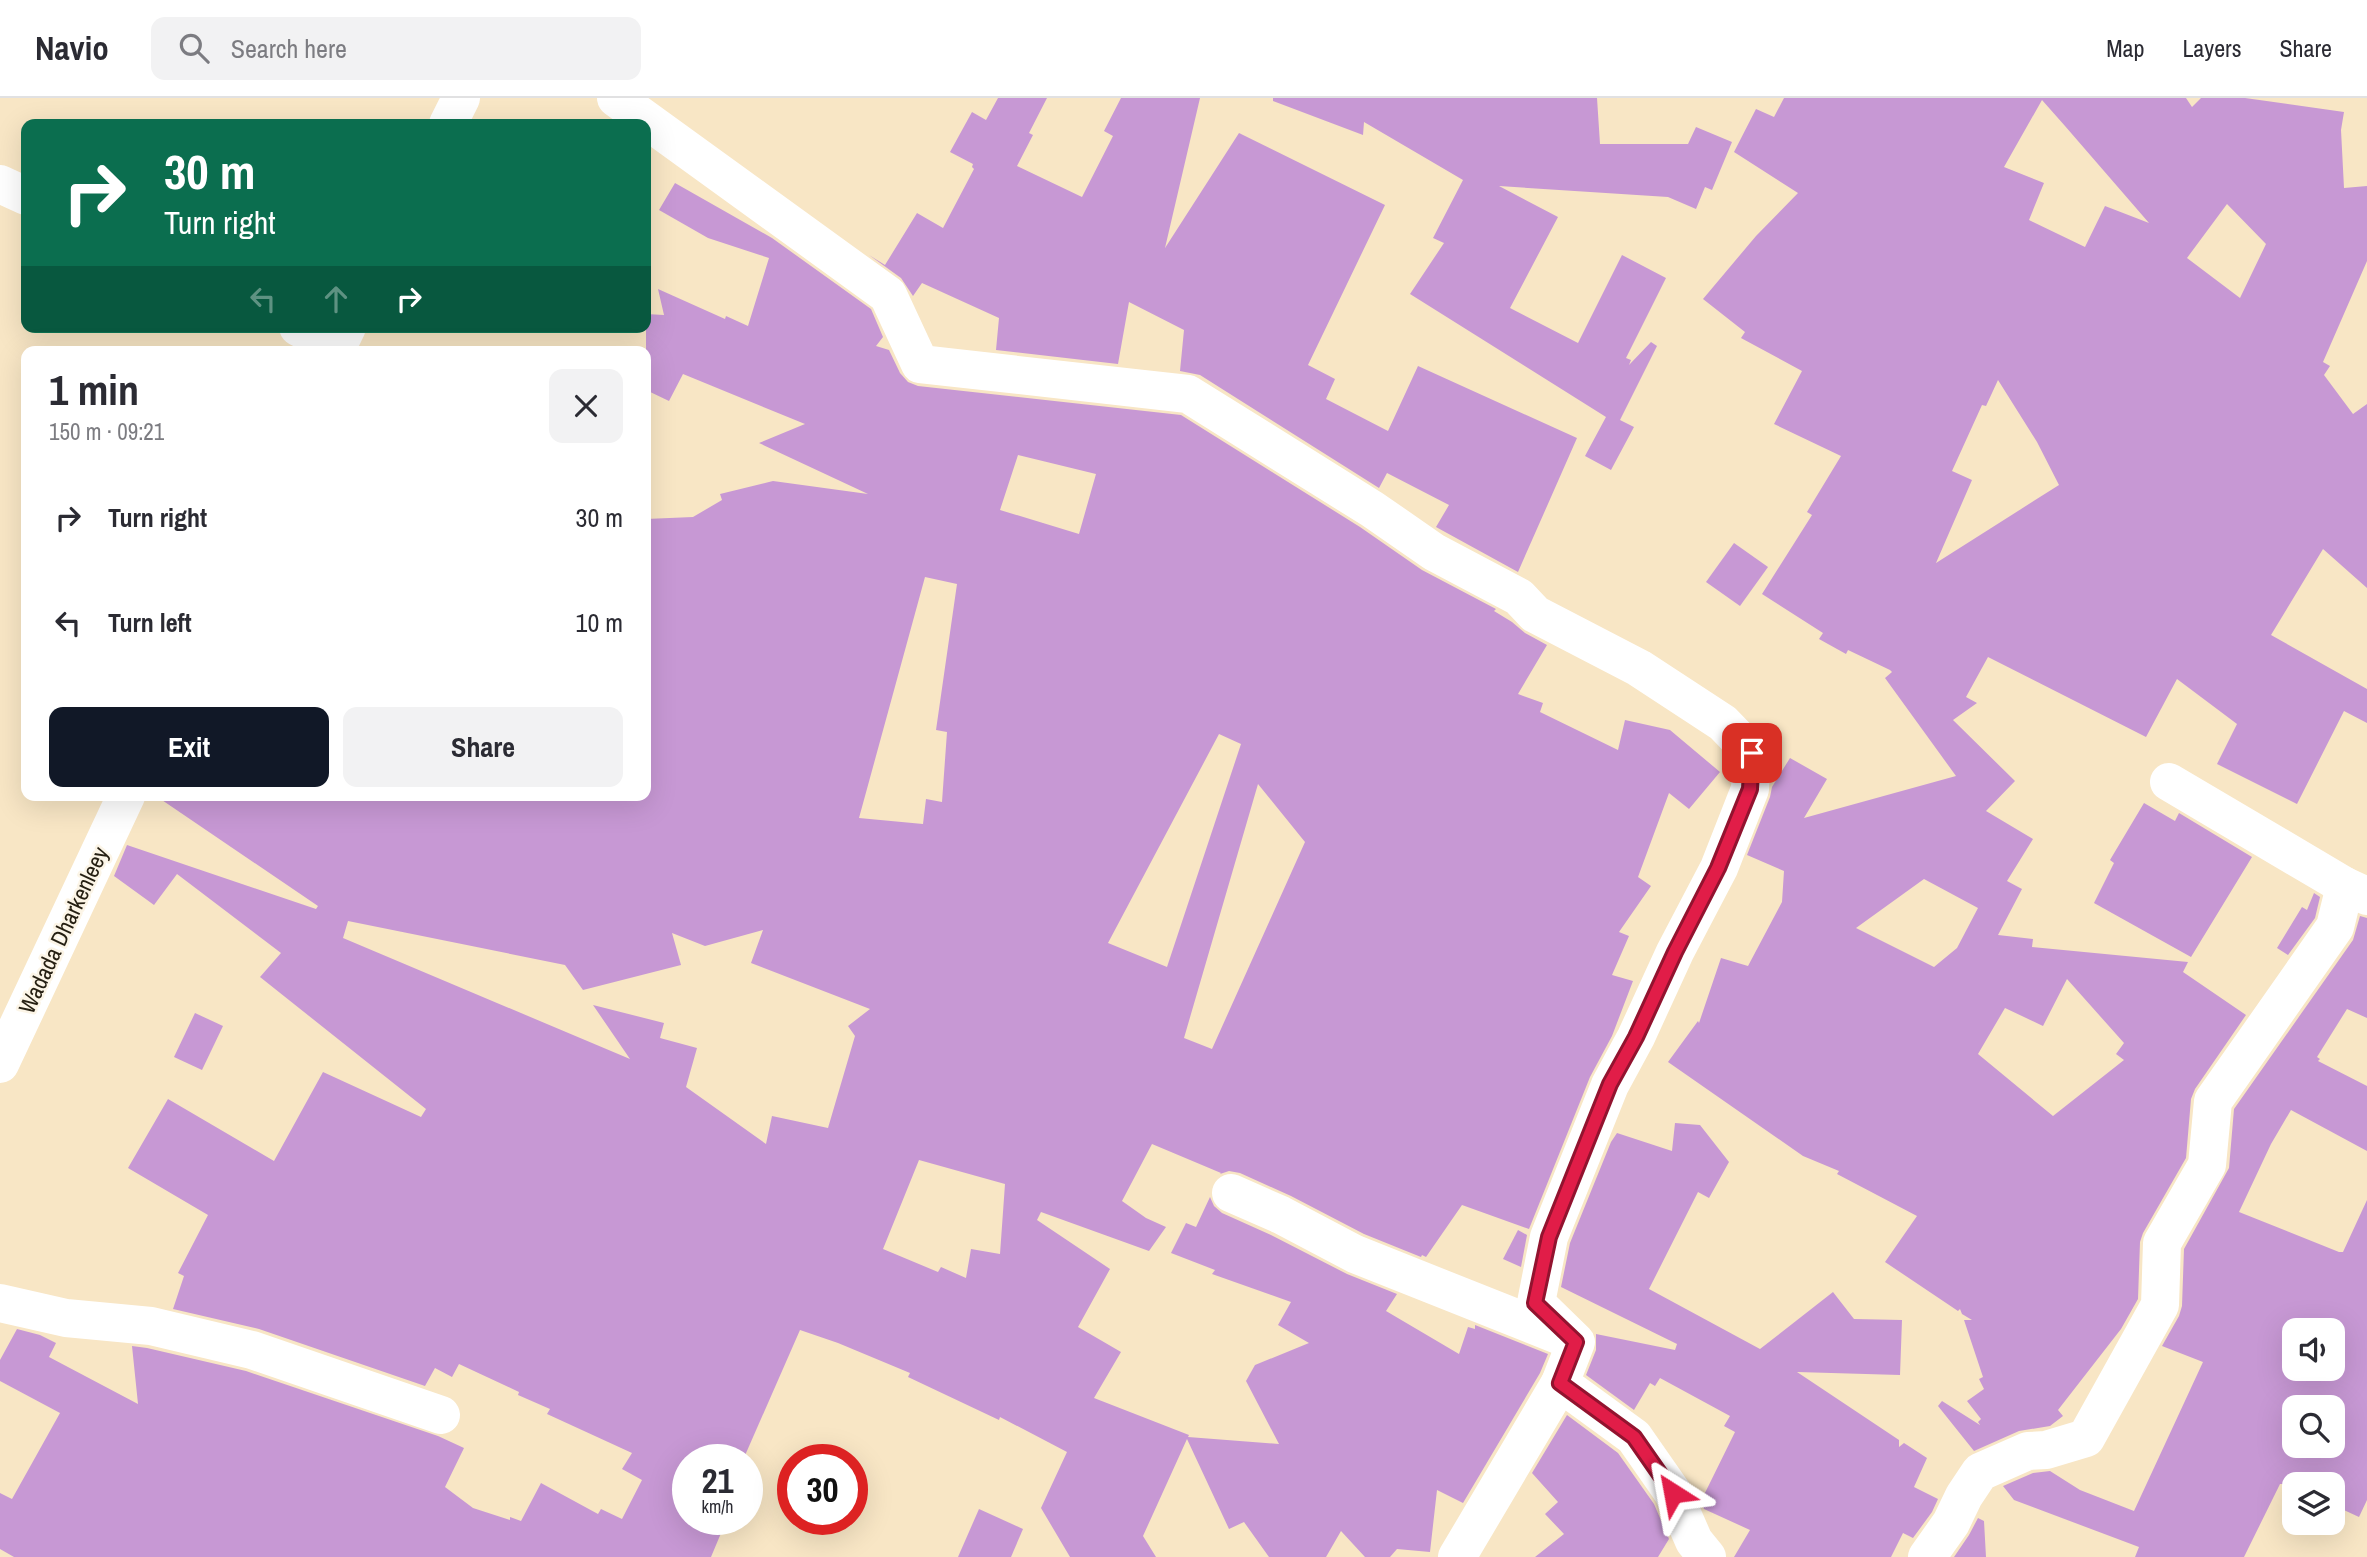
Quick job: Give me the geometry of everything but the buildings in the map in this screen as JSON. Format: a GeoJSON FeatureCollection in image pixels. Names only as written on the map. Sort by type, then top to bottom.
{"type":"FeatureCollection","features":[{"type":"Feature","properties":{"kind":"street"},"geometry":{"type":"LineString","coordinates":[[616,98],[645,119]]}},
{"type":"Feature","properties":{"kind":"street"},"geometry":{"type":"LineString","coordinates":[[651,123],[888,295],[920,364],[1188,394],[1372,509],[1434,552],[1519,597],[1535,614],[1639,668],[1723,723],[1752,753],[1750,789],[1718,868],[1636,1037],[1610,1084],[1549,1237],[1535,1303],[1576,1342]]}},
{"type":"Feature","properties":{"kind":"street"},"geometry":{"type":"LineString","coordinates":[[0,184],[21,194]]}},
{"type":"Feature","properties":{"kind":"street"},"geometry":{"type":"LineString","coordinates":[[315,333],[340,342]]}},
{"type":"Feature","properties":{"kind":"street"},"geometry":{"type":"LineString","coordinates":[[1927,1557],[1951,1523],[1980,1472],[2028,1451],[2046,1450],[2085,1438],[2160,1305],[2162,1243],[2207,1165],[2213,1101],[2335,927],[2356,891],[2169,782]]}},
{"type":"Feature","properties":{"kind":"street","name":"Wadada Dharkenleey"},"geometry":{"type":"LineString","coordinates":[[0,1064],[124,801]]}},
{"type":"Feature","properties":{"kind":"street"},"geometry":{"type":"LineString","coordinates":[[1231,1193],[1281,1215],[1355,1254],[1576,1342]]}},
{"type":"Feature","properties":{"kind":"street"},"geometry":{"type":"LineString","coordinates":[[0,1304],[66,1318],[152,1326],[239,1347],[441,1415]]}},
{"type":"Feature","properties":{"kind":"street"},"geometry":{"type":"LineString","coordinates":[[1457,1557],[1560,1383],[1576,1342]]}},
{"type":"Feature","properties":{"kind":"street"},"geometry":{"type":"LineString","coordinates":[[1560,1383],[1634,1437],[1673,1493],[1695,1541],[1707,1557]]}},
{"type":"Feature","properties":{"kind":"route"},"geometry":{"type":"LineString","coordinates":[[1673,1493],[1634,1437],[1560,1383],[1576,1342],[1535,1303],[1549,1237],[1577,1164],[1610,1084],[1636,1037],[1718,868],[1750,789],[1752,753]]}}]}
